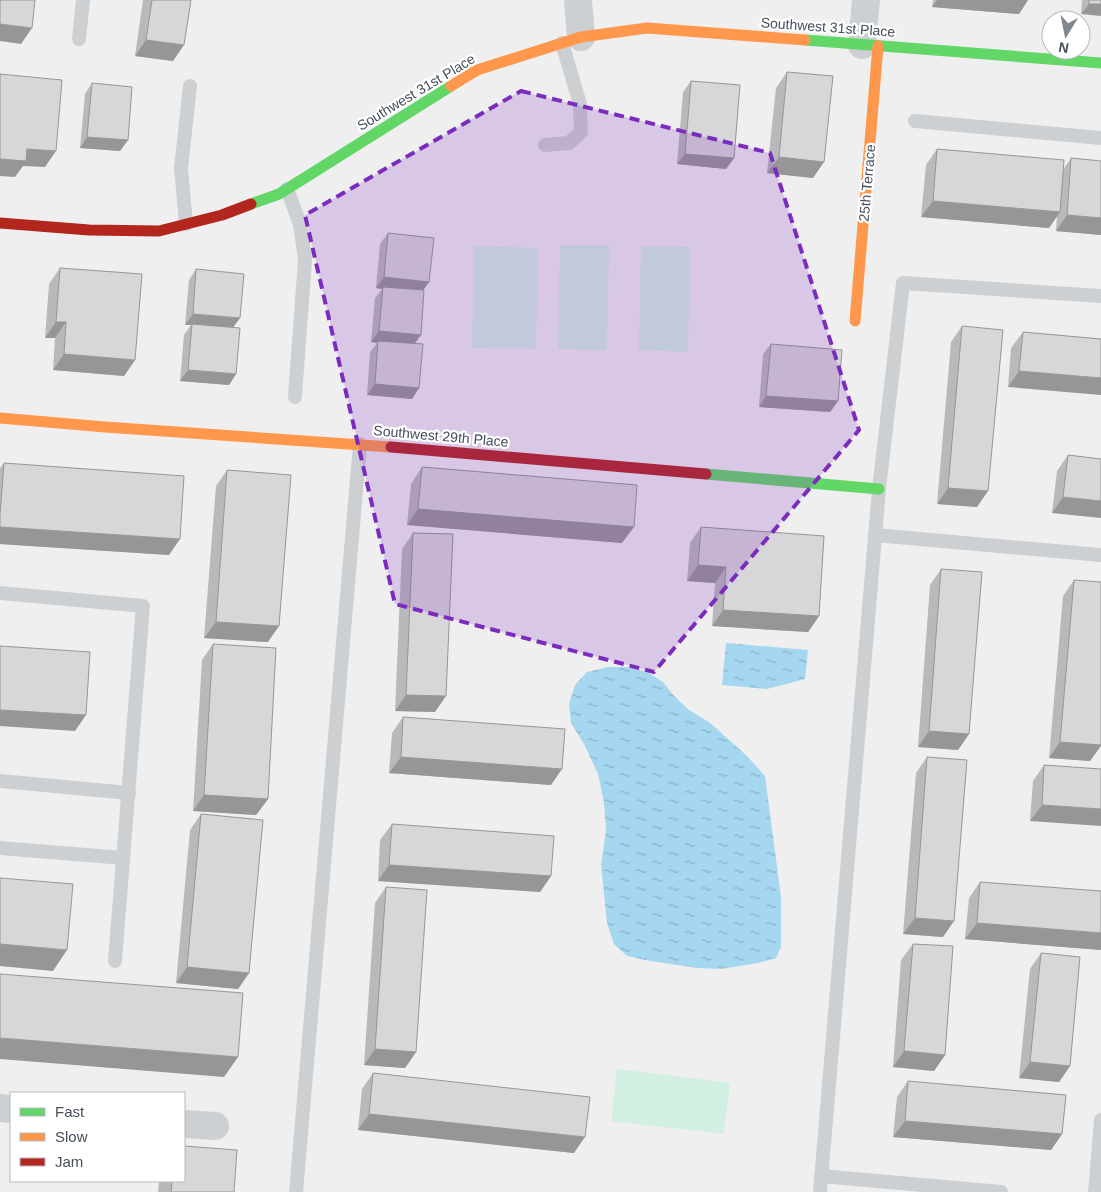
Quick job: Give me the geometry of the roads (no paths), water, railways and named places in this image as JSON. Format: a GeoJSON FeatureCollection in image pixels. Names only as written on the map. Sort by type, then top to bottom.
{"type":"FeatureCollection","features":[{"type":"Feature","properties":{"kind":"street"},"geometry":{"type":"LineString","coordinates":[[571,40],[578,0]]}},
{"type":"Feature","properties":{"kind":"street","name":"25th Terrace"},"geometry":{"type":"LineString","coordinates":[[855,321],[870,45],[866,0]]}},
{"type":"Feature","properties":{"kind":"street","name":"Southwest 31st Place"},"geometry":{"type":"LineString","coordinates":[[0,223],[89,230],[159,231],[222,215],[279,194],[478,70],[571,40],[647,28],[1101,63]]}},
{"type":"Feature","properties":{"kind":"street","name":"Southwest 29th Place"},"geometry":{"type":"LineString","coordinates":[[0,418],[360,444],[879,489]]}},
{"type":"Feature","properties":{"kind":"street"},"geometry":{"type":"LineString","coordinates":[[185,1124],[215,1126]]}},
{"type":"Feature","properties":{"kind":"lane"},"geometry":{"type":"LineString","coordinates":[[79,39],[83,0]]}},
{"type":"Feature","properties":{"kind":"lane"},"geometry":{"type":"LineString","coordinates":[[545,145],[568,143],[580,132],[580,104],[571,40]]}},
{"type":"Feature","properties":{"kind":"lane"},"geometry":{"type":"LineString","coordinates":[[186,224],[181,168],[190,86]]}},
{"type":"Feature","properties":{"kind":"lane"},"geometry":{"type":"LineString","coordinates":[[915,122],[1101,138]]}},
{"type":"Feature","properties":{"kind":"lane"},"geometry":{"type":"LineString","coordinates":[[287,189],[300,224],[305,259],[295,397]]}},
{"type":"Feature","properties":{"kind":"lane"},"geometry":{"type":"LineString","coordinates":[[820,1192],[879,489],[903,283],[1101,296]]}},
{"type":"Feature","properties":{"kind":"lane"},"geometry":{"type":"LineString","coordinates":[[296,1192],[360,444]]}},
{"type":"Feature","properties":{"kind":"lane"},"geometry":{"type":"LineString","coordinates":[[875,535],[1101,555]]}},
{"type":"Feature","properties":{"kind":"lane"},"geometry":{"type":"LineString","coordinates":[[0,593],[144,606],[115,961]]}},
{"type":"Feature","properties":{"kind":"lane"},"geometry":{"type":"LineString","coordinates":[[0,782],[128,793]]}},
{"type":"Feature","properties":{"kind":"lane"},"geometry":{"type":"LineString","coordinates":[[0,848],[123,858]]}},
{"type":"Feature","properties":{"kind":"lane"},"geometry":{"type":"LineString","coordinates":[[1095,1192],[1101,1120]]}},
{"type":"Feature","properties":{"kind":"lane"},"geometry":{"type":"LineString","coordinates":[[821,1176],[1001,1192]]}},
{"type":"Feature","properties":{"kind":"water"},"geometry":{"type":"Polygon","coordinates":[[[726,643],[808,650],[805,679],[767,689],[722,685],[726,643]]]}},
{"type":"Feature","properties":{"kind":"water"},"geometry":{"type":"Polygon","coordinates":[[[608,667],[628,667],[647,672],[663,682],[689,710],[709,722],[747,756],[765,776],[781,897],[781,947],[776,958],[721,969],[698,968],[627,956],[614,944],[607,923],[601,865],[606,831],[604,803],[598,774],[584,744],[571,723],[569,704],[575,685],[587,672],[608,667]]]}}]}
